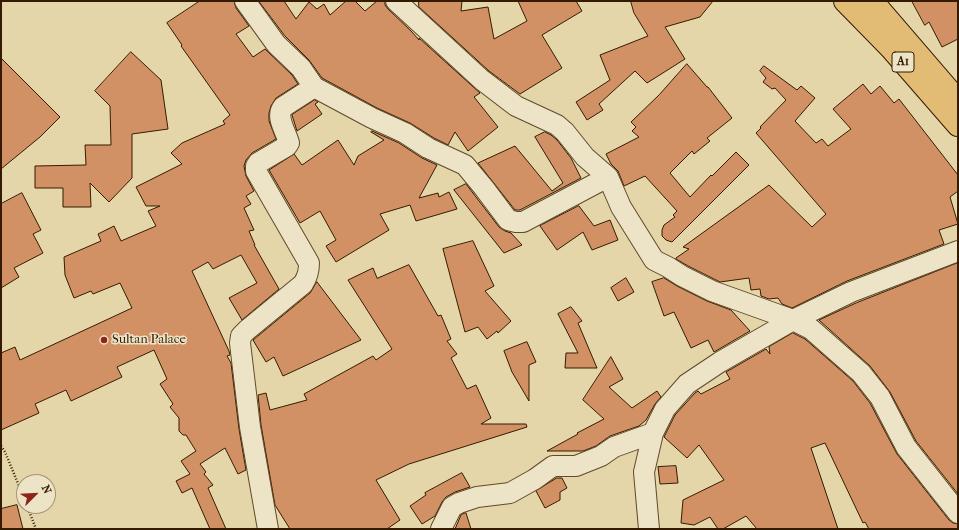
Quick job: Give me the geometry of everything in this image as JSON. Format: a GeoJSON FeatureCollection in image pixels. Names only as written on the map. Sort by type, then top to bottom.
{"type":"FeatureCollection","features":[{"type":"Feature","properties":{"kind":"highway","name":"A1"},"geometry":{"type":"LineString","coordinates":[[845,1],[891,48],[958,125]]}},
{"type":"Feature","properties":{"kind":"highway","name":"A1"},"geometry":{"type":"LineString","coordinates":[[872,1],[958,101]]}},
{"type":"Feature","properties":{"kind":"street"},"geometry":{"type":"LineString","coordinates":[[245,1],[276,44],[301,68],[314,86],[372,118],[404,133],[428,148],[464,165],[484,188],[508,220],[523,222],[608,177]]}},
{"type":"Feature","properties":{"kind":"street"},"geometry":{"type":"LineString","coordinates":[[396,1],[482,80],[516,106],[557,124],[565,132],[585,157],[608,177],[621,207],[654,260],[712,291],[793,320],[811,329],[861,373],[880,397],[906,447],[958,513]]}},
{"type":"Feature","properties":{"kind":"street"},"geometry":{"type":"LineString","coordinates":[[268,529],[250,427],[240,343],[241,336],[303,284],[309,270],[309,263],[256,171],[256,166],[258,163],[287,146],[289,143],[280,116],[280,111],[283,107],[314,86]]}},
{"type":"Feature","properties":{"kind":"street"},"geometry":{"type":"LineString","coordinates":[[648,529],[644,472],[654,433],[665,409],[687,384],[720,362],[793,320],[851,292],[958,251]]}},
{"type":"Feature","properties":{"kind":"street"},"geometry":{"type":"LineString","coordinates":[[441,529],[452,507],[459,502],[477,497],[510,493],[535,479],[553,466],[576,466],[601,456],[614,448],[654,433]]}},
{"type":"Feature","properties":{"kind":"path"},"geometry":{"type":"LineString","coordinates":[[1,446],[16,479]]}},
{"type":"Feature","properties":{"kind":"path"},"geometry":{"type":"LineString","coordinates":[[30,514],[36,529]]}},
{"type":"Feature","properties":{"kind":"building"},"geometry":{"type":"Polygon","coordinates":[[[200,1],[234,1],[236,8],[249,26],[236,34],[253,57],[265,49],[292,75],[298,84],[276,98],[271,106],[269,121],[276,139],[252,153],[246,160],[244,166],[246,176],[254,191],[246,196],[251,204],[244,208],[254,230],[249,231],[254,245],[279,289],[242,320],[229,298],[257,283],[241,255],[213,269],[208,262],[192,271],[229,351],[230,355],[227,356],[231,363],[239,429],[246,470],[238,474],[225,448],[200,464],[206,472],[204,474],[213,485],[208,488],[226,529],[210,529],[192,488],[182,493],[176,481],[190,474],[181,461],[196,451],[186,435],[183,435],[179,431],[179,418],[170,407],[173,404],[160,384],[167,379],[154,350],[117,367],[122,377],[71,401],[66,390],[35,404],[39,413],[1,430],[1,353],[15,347],[20,360],[132,308],[120,283],[93,294],[91,291],[74,298],[65,275],[64,257],[101,241],[98,234],[114,226],[121,241],[156,226],[148,211],[160,206],[146,206],[136,187],[182,164],[171,153],[182,143],[225,124],[223,121],[230,115],[181,46],[182,45],[167,23],[200,1]]]}},
{"type":"Feature","properties":{"kind":"building"},"geometry":{"type":"Polygon","coordinates":[[[259,1],[284,1],[296,19],[309,2],[317,9],[324,4],[330,15],[346,1],[355,1],[365,11],[377,1],[385,1],[385,5],[388,9],[419,40],[419,38],[480,93],[474,97],[498,127],[468,151],[455,132],[448,145],[410,123],[377,108],[322,78],[309,60],[285,36],[259,1]]]}},
{"type":"Feature","properties":{"kind":"building"},"geometry":{"type":"Polygon","coordinates":[[[419,1],[462,1],[461,11],[488,7],[494,39],[527,21],[518,1],[576,1],[582,11],[542,35],[562,68],[520,94],[489,71],[419,7],[419,1]]]}},
{"type":"Feature","properties":{"kind":"building"},"geometry":{"type":"Polygon","coordinates":[[[631,1],[713,1],[700,17],[665,27],[685,59],[647,83],[635,71],[599,104],[603,110],[587,120],[576,102],[610,80],[600,55],[648,36],[634,13],[631,1]]]}},
{"type":"Feature","properties":{"kind":"building"},"geometry":{"type":"Polygon","coordinates":[[[912,1],[958,1],[958,39],[942,47],[929,22],[925,25],[912,1]]]}},
{"type":"Feature","properties":{"kind":"building"},"geometry":{"type":"Polygon","coordinates":[[[131,52],[161,80],[168,129],[132,134],[132,178],[109,202],[90,183],[91,207],[63,207],[63,188],[35,188],[35,166],[86,165],[85,145],[111,145],[110,106],[95,91],[131,52]]]}},
{"type":"Feature","properties":{"kind":"building"},"geometry":{"type":"Polygon","coordinates":[[[1,58],[60,117],[40,137],[1,169],[1,58]]]}},
{"type":"Feature","properties":{"kind":"building"},"geometry":{"type":"Polygon","coordinates":[[[687,64],[708,87],[732,118],[707,138],[710,141],[694,154],[692,151],[670,173],[690,197],[736,152],[749,165],[672,242],[666,240],[662,236],[662,230],[664,225],[675,217],[673,215],[677,211],[645,176],[624,186],[618,171],[611,164],[606,154],[639,137],[632,131],[636,127],[631,122],[659,95],[687,64]]]}},
{"type":"Feature","properties":{"kind":"building"},"geometry":{"type":"Polygon","coordinates":[[[764,66],[797,90],[801,86],[815,98],[795,121],[816,143],[822,139],[828,146],[851,129],[833,109],[863,84],[871,94],[880,86],[894,103],[899,99],[958,175],[958,191],[950,197],[958,224],[939,230],[944,244],[847,281],[792,308],[782,304],[778,298],[769,299],[761,296],[760,289],[751,290],[749,278],[720,282],[676,259],[689,249],[683,247],[769,185],[812,227],[826,214],[756,133],[786,100],[775,88],[772,89],[763,82],[766,78],[760,71],[764,66]]]}},
{"type":"Feature","properties":{"kind":"building"},"geometry":{"type":"Polygon","coordinates":[[[315,100],[318,102],[315,104],[322,114],[297,131],[292,115],[315,100]]]}},
{"type":"Feature","properties":{"kind":"building"},"geometry":{"type":"Polygon","coordinates":[[[372,131],[399,143],[422,158],[437,165],[419,198],[438,193],[439,197],[449,192],[457,209],[416,221],[410,205],[380,214],[389,230],[336,262],[326,246],[336,240],[320,211],[300,223],[269,170],[294,154],[302,165],[338,140],[354,165],[358,156],[384,140],[371,132],[372,131]]]}},
{"type":"Feature","properties":{"kind":"building"},"geometry":{"type":"Polygon","coordinates":[[[545,132],[557,140],[571,158],[581,178],[520,210],[515,210],[478,163],[515,146],[552,191],[563,183],[535,137],[545,132]]]}},
{"type":"Feature","properties":{"kind":"building"},"geometry":{"type":"Polygon","coordinates":[[[466,184],[499,227],[511,233],[522,245],[504,253],[454,190],[466,184]]]}},
{"type":"Feature","properties":{"kind":"building"},"geometry":{"type":"Polygon","coordinates":[[[22,193],[41,230],[33,234],[43,253],[14,268],[19,277],[1,288],[1,204],[22,193]]]}},
{"type":"Feature","properties":{"kind":"building"},"geometry":{"type":"Polygon","coordinates":[[[579,206],[594,226],[610,220],[618,240],[592,250],[583,232],[557,250],[540,226],[579,206]]]}},
{"type":"Feature","properties":{"kind":"building"},"geometry":{"type":"Polygon","coordinates":[[[473,241],[494,286],[485,291],[511,321],[498,333],[497,331],[487,339],[478,327],[465,332],[443,249],[473,241]]]}},
{"type":"Feature","properties":{"kind":"building"},"geometry":{"type":"Polygon","coordinates":[[[958,263],[958,494],[916,441],[890,392],[870,366],[819,320],[856,303],[958,263]]]}},
{"type":"Feature","properties":{"kind":"building"},"geometry":{"type":"Polygon","coordinates":[[[409,265],[438,316],[441,315],[451,339],[447,341],[457,354],[451,358],[467,389],[476,385],[491,418],[481,424],[526,424],[527,427],[409,464],[376,480],[400,520],[387,529],[290,529],[275,505],[261,425],[258,395],[266,393],[270,410],[307,400],[304,394],[373,356],[376,360],[392,349],[348,280],[373,268],[377,278],[409,265]]]}},
{"type":"Feature","properties":{"kind":"building"},"geometry":{"type":"Polygon","coordinates":[[[626,278],[634,292],[618,301],[611,288],[626,278]]]}},
{"type":"Feature","properties":{"kind":"building"},"geometry":{"type":"Polygon","coordinates":[[[664,278],[707,301],[731,310],[750,331],[714,352],[708,340],[691,348],[674,312],[664,316],[652,282],[664,278]]]}},
{"type":"Feature","properties":{"kind":"building"},"geometry":{"type":"Polygon","coordinates":[[[317,282],[361,340],[283,376],[274,357],[266,362],[253,340],[310,293],[317,282]]]}},
{"type":"Feature","properties":{"kind":"building"},"geometry":{"type":"Polygon","coordinates":[[[571,307],[582,321],[578,323],[597,368],[565,368],[566,353],[578,353],[558,314],[571,307]]]}},
{"type":"Feature","properties":{"kind":"building"},"geometry":{"type":"Polygon","coordinates":[[[793,333],[805,339],[853,381],[870,403],[897,454],[949,520],[958,524],[958,529],[869,529],[865,522],[863,523],[825,443],[811,448],[838,529],[757,529],[746,516],[723,529],[718,529],[710,517],[694,525],[681,523],[683,500],[724,480],[699,445],[687,458],[664,437],[675,415],[695,393],[698,391],[701,394],[730,379],[726,372],[766,349],[770,354],[769,347],[793,333]]]}},
{"type":"Feature","properties":{"kind":"building"},"geometry":{"type":"Polygon","coordinates":[[[527,342],[536,362],[529,365],[529,401],[512,372],[504,351],[527,342]]]}},
{"type":"Feature","properties":{"kind":"building"},"geometry":{"type":"Polygon","coordinates":[[[611,357],[623,379],[609,387],[632,408],[657,391],[661,397],[655,404],[646,420],[639,426],[610,436],[596,446],[583,451],[547,451],[604,419],[583,400],[611,357]]]}},
{"type":"Feature","properties":{"kind":"building"},"geometry":{"type":"Polygon","coordinates":[[[676,466],[678,483],[660,484],[658,467],[676,466]]]}},
{"type":"Feature","properties":{"kind":"building"},"geometry":{"type":"Polygon","coordinates":[[[462,473],[470,487],[446,497],[435,516],[422,524],[410,506],[426,495],[425,493],[462,473]]]}},
{"type":"Feature","properties":{"kind":"building"},"geometry":{"type":"Polygon","coordinates":[[[557,478],[562,478],[567,488],[560,492],[560,500],[545,508],[536,491],[557,478]]]}},
{"type":"Feature","properties":{"kind":"building"},"geometry":{"type":"Polygon","coordinates":[[[16,505],[16,514],[19,514],[23,529],[1,529],[1,509],[16,505]]]}},
{"type":"Feature","properties":{"kind":"building"},"geometry":{"type":"Polygon","coordinates":[[[466,513],[471,529],[455,529],[461,515],[466,513]]]}},
{"type":"Feature","properties":{"kind":"place","name":"Sultan Palace"},"geometry":{"type":"Point","coordinates":[104,340]}}]}
